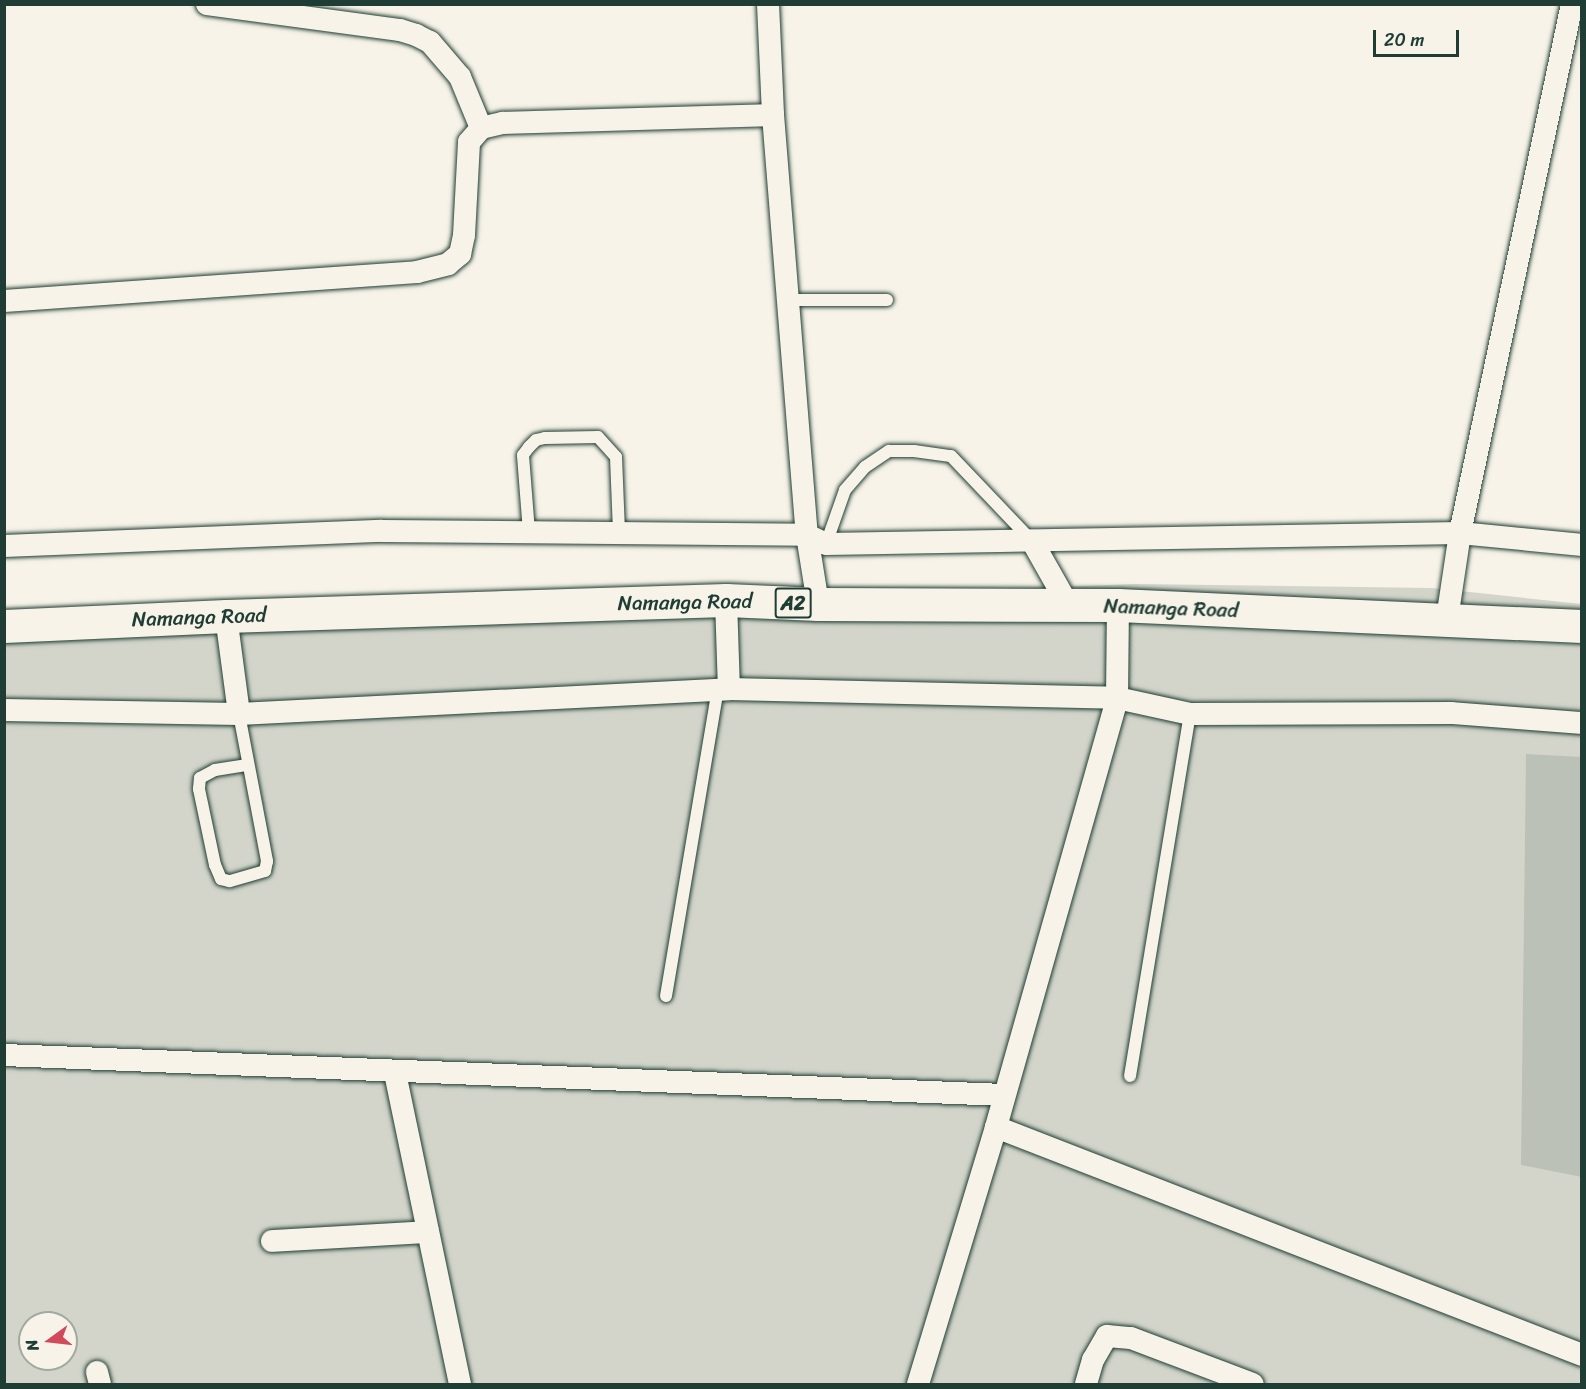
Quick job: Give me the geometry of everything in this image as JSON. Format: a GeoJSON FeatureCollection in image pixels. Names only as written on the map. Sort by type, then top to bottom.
{"type":"FeatureCollection","features":[{"type":"Feature","properties":{"kind":"highway","name":"Namanga Road"},"geometry":{"type":"LineString","coordinates":[[4,626],[226,616],[726,600],[818,604],[1118,604],[1581,626]]}},
{"type":"Feature","properties":{"kind":"street"},"geometry":{"type":"LineString","coordinates":[[207,4],[400,30],[416,35],[430,42],[460,77],[481,128]]}},
{"type":"Feature","properties":{"kind":"street"},"geometry":{"type":"LineString","coordinates":[[768,4],[773,115],[788,300],[817,539],[818,604]]}},
{"type":"Feature","properties":{"kind":"street"},"geometry":{"type":"LineString","coordinates":[[1447,619],[1460,533],[1572,4]]}},
{"type":"Feature","properties":{"kind":"street"},"geometry":{"type":"LineString","coordinates":[[4,301],[417,272],[448,264],[460,254],[464,235],[469,142],[481,128],[503,123],[773,115]]}},
{"type":"Feature","properties":{"kind":"street"},"geometry":{"type":"LineString","coordinates":[[4,546],[382,531],[1032,541],[1460,533],[1581,545]]}},
{"type":"Feature","properties":{"kind":"street"},"geometry":{"type":"LineString","coordinates":[[1032,541],[1068,605]]}},
{"type":"Feature","properties":{"kind":"street"},"geometry":{"type":"LineString","coordinates":[[723,689],[726,600]]}},
{"type":"Feature","properties":{"kind":"street"},"geometry":{"type":"LineString","coordinates":[[918,1384],[996,1127],[1117,698],[1118,604]]}},
{"type":"Feature","properties":{"kind":"street"},"geometry":{"type":"LineString","coordinates":[[226,616],[239,714]]}},
{"type":"Feature","properties":{"kind":"street"},"geometry":{"type":"LineString","coordinates":[[4,710],[239,714],[723,689],[1117,698],[1190,714],[1451,713],[1581,723]]}},
{"type":"Feature","properties":{"kind":"street"},"geometry":{"type":"LineString","coordinates":[[4,1055],[395,1073],[1004,1095]]}},
{"type":"Feature","properties":{"kind":"street"},"geometry":{"type":"LineString","coordinates":[[395,1073],[460,1384]]}},
{"type":"Feature","properties":{"kind":"street"},"geometry":{"type":"LineString","coordinates":[[996,1127],[1581,1355]]}},
{"type":"Feature","properties":{"kind":"street"},"geometry":{"type":"LineString","coordinates":[[272,1240],[428,1233]]}},
{"type":"Feature","properties":{"kind":"street"},"geometry":{"type":"LineString","coordinates":[[1086,1384],[1093,1360],[1107,1336],[1131,1338],[1253,1384]]}},
{"type":"Feature","properties":{"kind":"lane"},"geometry":{"type":"LineString","coordinates":[[788,300],[887,300]]}},
{"type":"Feature","properties":{"kind":"lane"},"geometry":{"type":"LineString","coordinates":[[529,532],[523,455],[536,440],[598,437],[615,457],[619,533]]}},
{"type":"Feature","properties":{"kind":"lane"},"geometry":{"type":"LineString","coordinates":[[817,539],[845,490],[865,467],[889,451],[898,451],[951,456],[1032,541]]}},
{"type":"Feature","properties":{"kind":"lane"},"geometry":{"type":"LineString","coordinates":[[666,996],[723,689]]}},
{"type":"Feature","properties":{"kind":"lane"},"geometry":{"type":"LineString","coordinates":[[239,714],[249,765],[267,861],[265,871],[229,881],[221,879],[215,866],[199,789],[200,778],[215,770],[249,765]]}},
{"type":"Feature","properties":{"kind":"lane"},"geometry":{"type":"LineString","coordinates":[[1130,1076],[1190,714]]}},
{"type":"Feature","properties":{"kind":"shaded area"},"geometry":{"type":"Polygon","coordinates":[[[1134,584],[1432,588],[1581,604],[1581,1384],[5,1384],[4,626],[1134,584]]]}},
{"type":"Feature","properties":{"kind":"building"},"geometry":{"type":"Polygon","coordinates":[[[1526,754],[1582,757],[1582,1177],[1521,1165],[1526,754]]]}}]}
